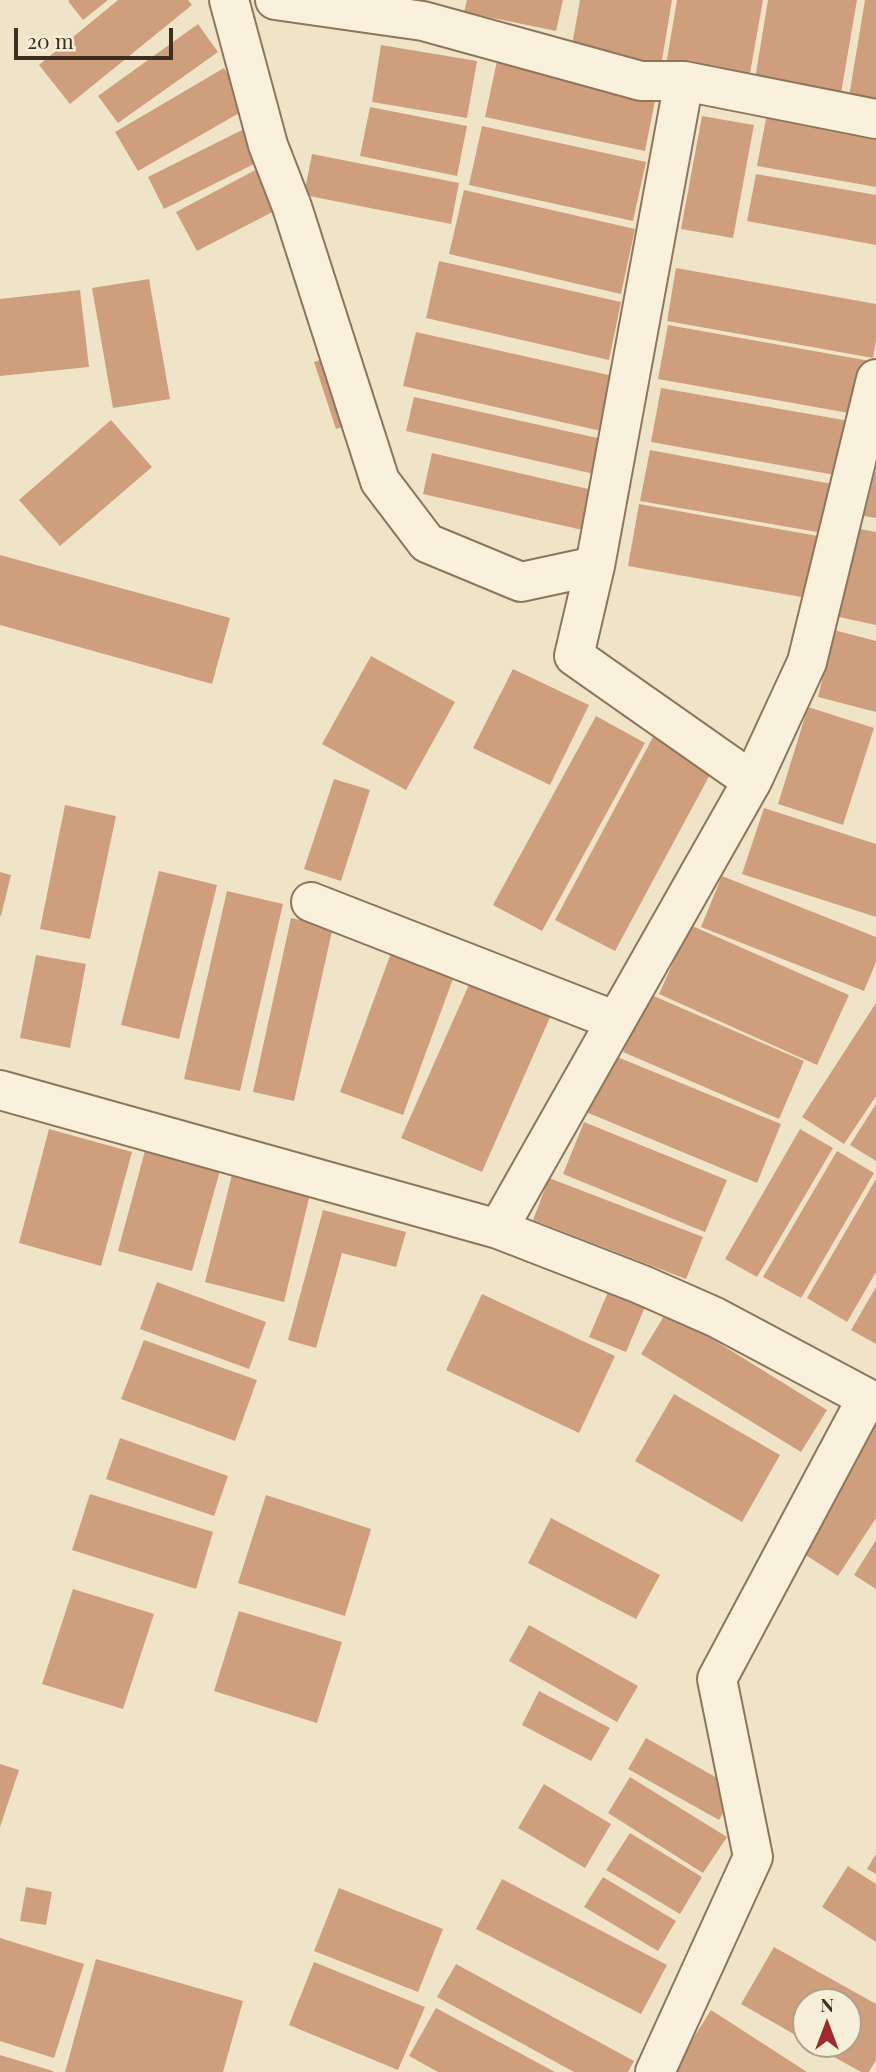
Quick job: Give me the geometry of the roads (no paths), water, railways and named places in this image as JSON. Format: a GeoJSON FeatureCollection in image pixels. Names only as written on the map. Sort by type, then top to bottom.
{"type":"FeatureCollection","features":[{"type":"Feature","properties":{"kind":"street"},"geometry":{"type":"LineString","coordinates":[[229,0],[268,145],[292,206],[380,481],[427,543],[521,582],[595,566]]}},
{"type":"Feature","properties":{"kind":"street"},"geometry":{"type":"LineString","coordinates":[[275,0],[327,3],[423,21],[641,81],[684,81],[876,120]]}},
{"type":"Feature","properties":{"kind":"street"},"geometry":{"type":"LineString","coordinates":[[684,81],[595,566],[574,656],[752,781]]}},
{"type":"Feature","properties":{"kind":"street"},"geometry":{"type":"LineString","coordinates":[[498,1229],[752,781],[807,662],[876,379]]}},
{"type":"Feature","properties":{"kind":"street"},"geometry":{"type":"LineString","coordinates":[[311,902],[616,1021]]}},
{"type":"Feature","properties":{"kind":"street"},"geometry":{"type":"LineString","coordinates":[[0,1090],[498,1229],[640,1284],[715,1317],[867,1398],[717,1679],[753,1857],[655,2072]]}}]}
